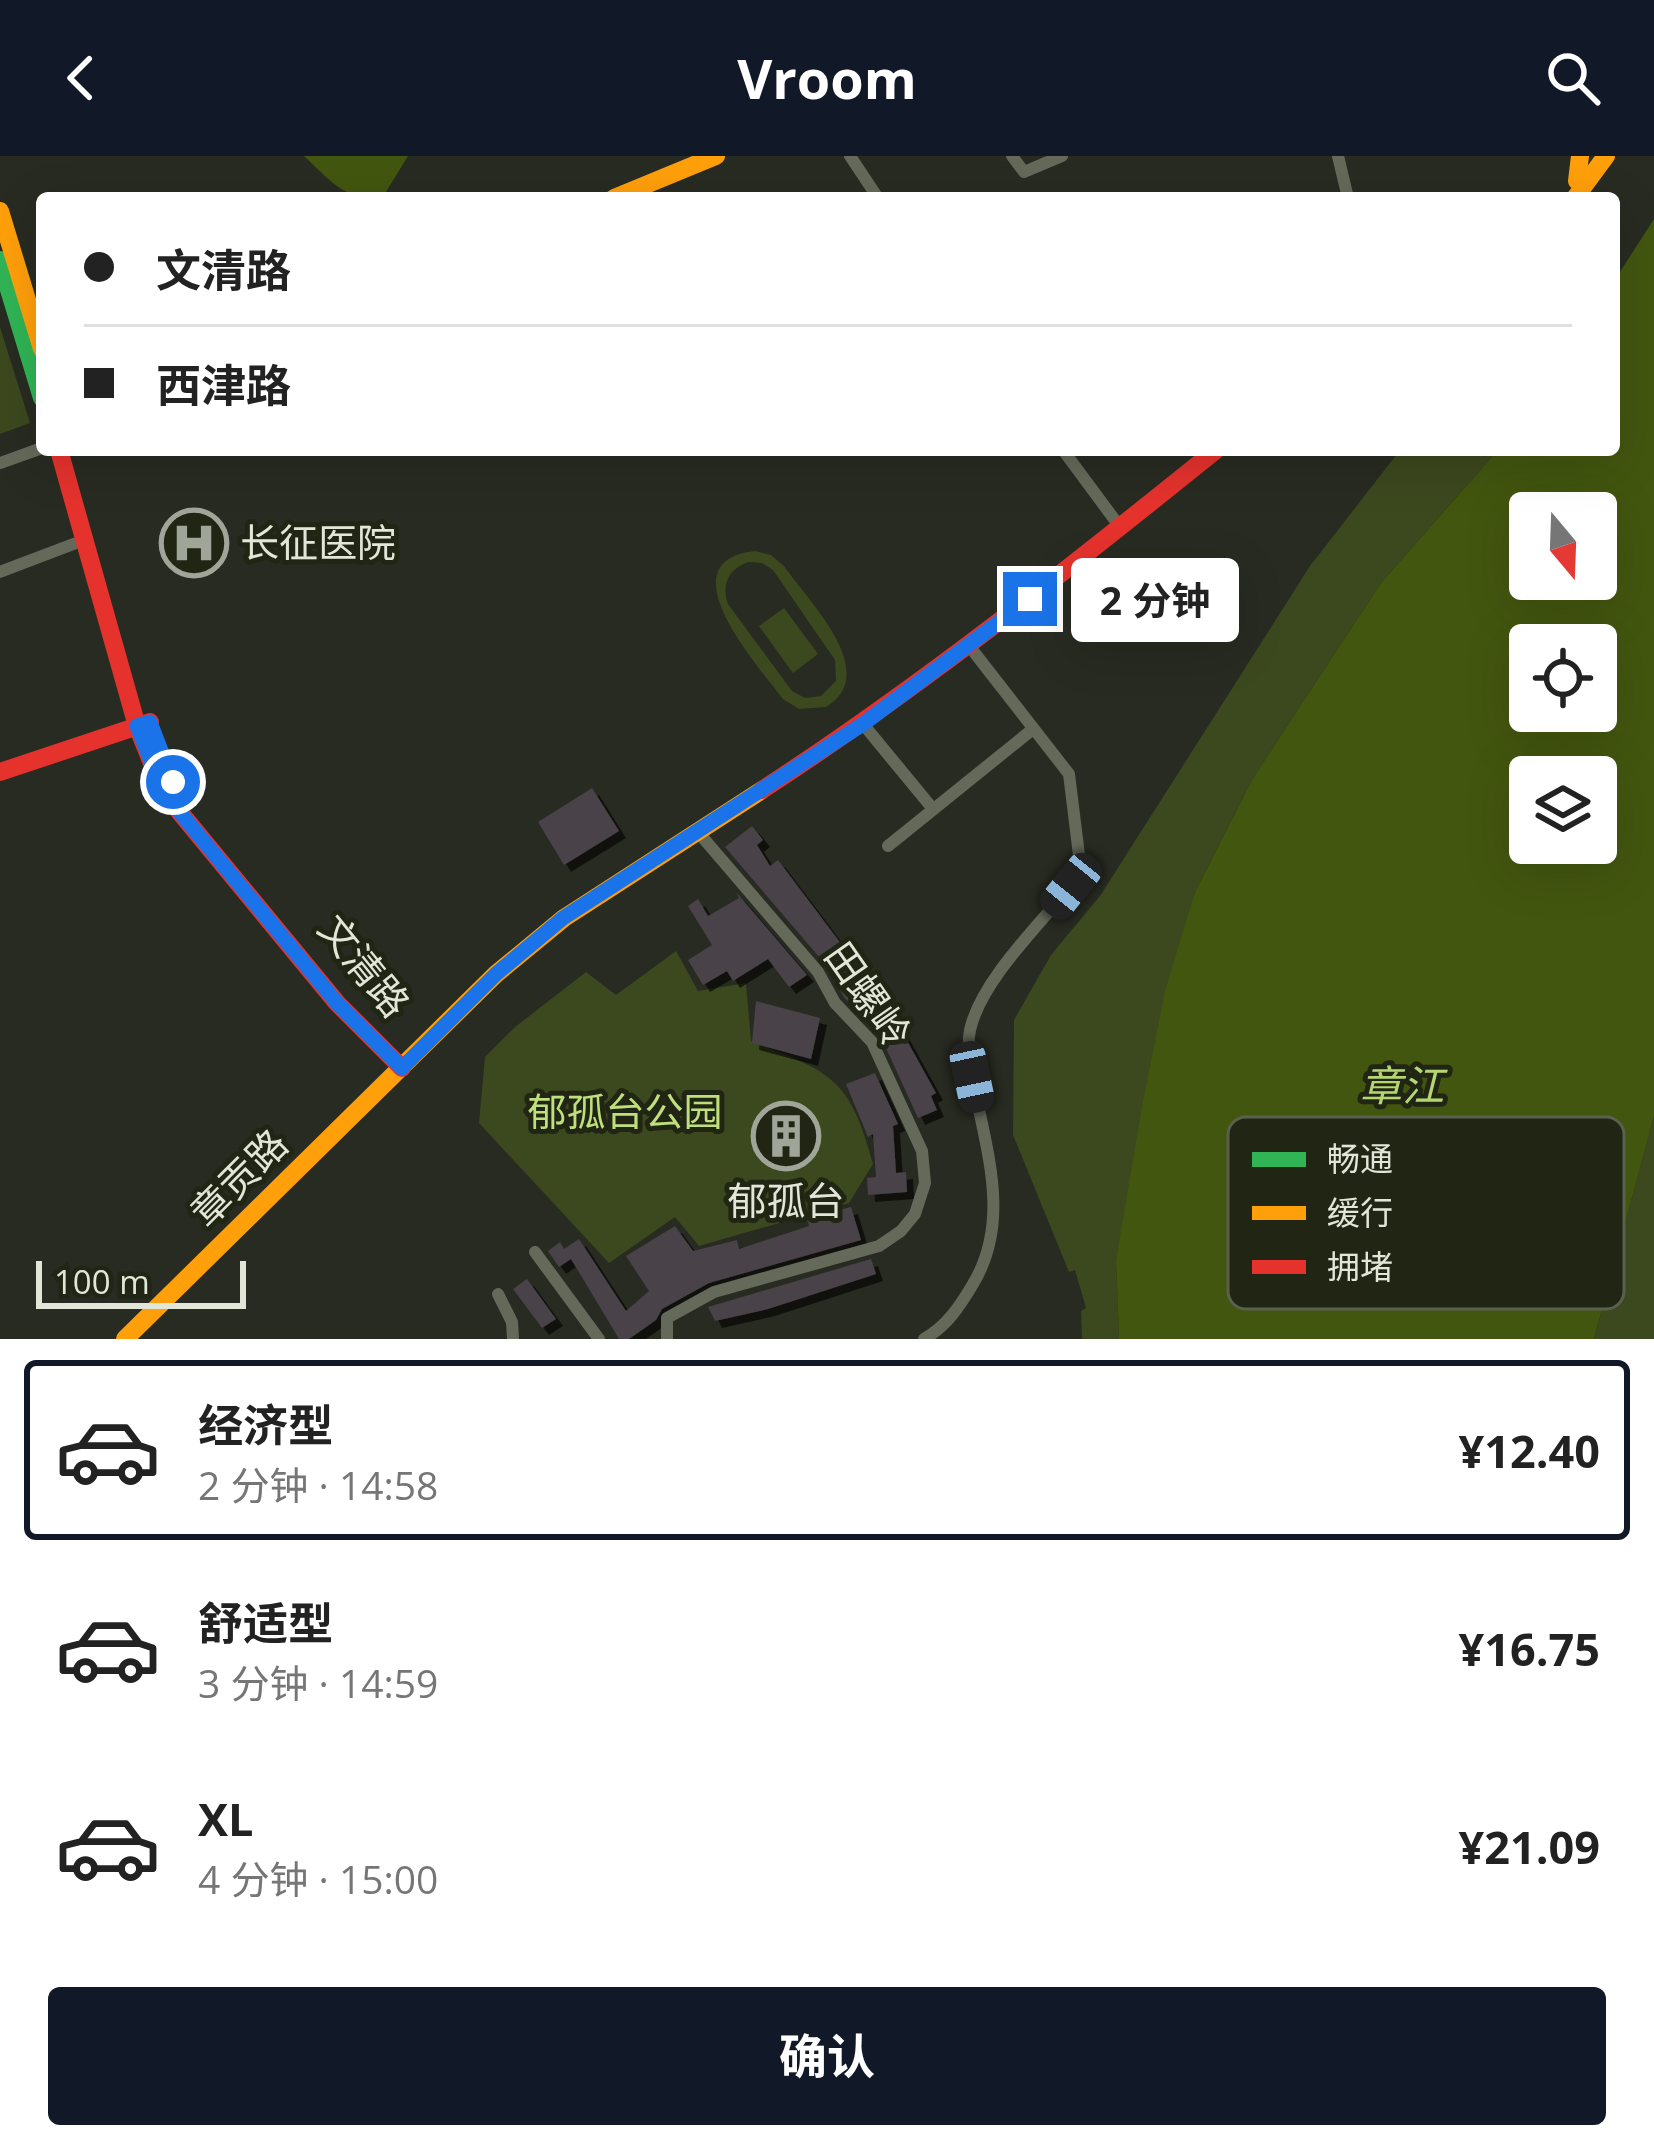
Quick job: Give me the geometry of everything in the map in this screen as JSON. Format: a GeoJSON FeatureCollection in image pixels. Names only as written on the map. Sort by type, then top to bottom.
{"type":"FeatureCollection","features":[{"type":"Feature","properties":{"kind":"main road"},"geometry":{"type":"LineString","coordinates":[[629,192],[716,156]]}},
{"type":"Feature","properties":{"kind":"main road"},"geometry":{"type":"LineString","coordinates":[[1576,189],[1593,157]]}},
{"type":"Feature","properties":{"kind":"main road"},"geometry":{"type":"LineString","coordinates":[[0,211],[36,329]]}},
{"type":"Feature","properties":{"kind":"main road"},"geometry":{"type":"LineString","coordinates":[[0,260],[36,364]]}},
{"type":"Feature","properties":{"kind":"main road","name":"文清路"},"geometry":{"type":"LineString","coordinates":[[61,456],[144,724],[165,769],[402,1068]]}},
{"type":"Feature","properties":{"kind":"main road","name":"文清路"},"geometry":{"type":"LineString","coordinates":[[74,456],[144,724]]}},
{"type":"Feature","properties":{"kind":"main road","name":"章贡路"},"geometry":{"type":"LineString","coordinates":[[125,1339],[496,974],[563,918],[863,724],[970,647],[1209,456]]}},
{"type":"Feature","properties":{"kind":"main road"},"geometry":{"type":"LineString","coordinates":[[0,772],[144,724]]}},
{"type":"Feature","properties":{"kind":"street"},"geometry":{"type":"LineString","coordinates":[[850,156],[874,192]]}},
{"type":"Feature","properties":{"kind":"street"},"geometry":{"type":"LineString","coordinates":[[1012,156],[1024,172],[1062,156]]}},
{"type":"Feature","properties":{"kind":"street"},"geometry":{"type":"LineString","coordinates":[[1338,156],[1347,192]]}},
{"type":"Feature","properties":{"kind":"street"},"geometry":{"type":"LineString","coordinates":[[0,463],[36,450]]}},
{"type":"Feature","properties":{"kind":"street"},"geometry":{"type":"LineString","coordinates":[[1067,456],[1120,527]]}},
{"type":"Feature","properties":{"kind":"street"},"geometry":{"type":"LineString","coordinates":[[0,572],[84,540]]}},
{"type":"Feature","properties":{"kind":"street"},"geometry":{"type":"LineString","coordinates":[[924,1339],[941,1328],[961,1304],[992,1239],[994,1182],[972,1077],[970,1030],[992,985],[1071,886],[1078,867],[1069,774],[970,647]]}},
{"type":"Feature","properties":{"kind":"street"},"geometry":{"type":"LineString","coordinates":[[863,724],[933,809]]}},
{"type":"Feature","properties":{"kind":"street"},"geometry":{"type":"LineString","coordinates":[[888,846],[1033,729]]}},
{"type":"Feature","properties":{"kind":"street","name":"田螺岭"},"geometry":{"type":"LineString","coordinates":[[667,1339],[667,1318],[714,1292],[879,1246],[915,1214],[926,1183],[922,1151],[872,1042],[835,1003],[818,972],[698,832]]}},
{"type":"Feature","properties":{"kind":"street"},"geometry":{"type":"LineString","coordinates":[[536,1252],[599,1339]]}},
{"type":"Feature","properties":{"kind":"street"},"geometry":{"type":"LineString","coordinates":[[498,1294],[512,1322],[513,1339]]}},
{"type":"Feature","properties":{"kind":"green space"},"geometry":{"type":"Polygon","coordinates":[[[0,327],[30,423],[0,434],[0,327]]]}},
{"type":"Feature","properties":{"kind":"green space"},"geometry":{"type":"Polygon","coordinates":[[[1395,456],[1493,456],[1381,583],[1253,778],[1195,892],[1116,1260],[1119,1339],[1082,1339],[1081,1311],[1086,1308],[1075,1270],[1069,1272],[1013,1135],[1014,1020],[1051,955],[1100,896],[1310,566],[1395,456]]]}},
{"type":"Feature","properties":{"kind":"green space"},"geometry":{"type":"Polygon","coordinates":[[[755,551],[771,555],[823,617],[844,657],[847,676],[841,693],[826,707],[799,709],[783,699],[739,641],[717,594],[717,574],[729,559],[755,551]],[[749,562],[732,573],[726,584],[728,604],[792,691],[805,698],[821,696],[836,681],[835,660],[773,570],[749,562]]]}},
{"type":"Feature","properties":{"kind":"green space"},"geometry":{"type":"Polygon","coordinates":[[[784,608],[818,654],[793,673],[759,626],[784,608]]]}},
{"type":"Feature","properties":{"kind":"green space","name":"郁孤台公园"},"geometry":{"type":"Polygon","coordinates":[[[676,951],[698,991],[746,983],[751,1041],[800,1061],[833,1082],[855,1112],[873,1164],[849,1203],[699,1246],[675,1217],[609,1263],[479,1123],[485,1057],[515,1027],[586,972],[616,995],[676,951]]]}},
{"type":"Feature","properties":{"kind":"green space"},"geometry":{"type":"Polygon","coordinates":[[[1654,1116],[1654,1339],[1594,1339],[1602,1309],[1624,1309],[1624,1228],[1654,1116]]]}},
{"type":"Feature","properties":{"kind":"water"},"geometry":{"type":"Polygon","coordinates":[[[304,156],[408,156],[386,192],[347,192],[304,156]]]}},
{"type":"Feature","properties":{"kind":"water","name":"章江"},"geometry":{"type":"Polygon","coordinates":[[[1654,219],[1654,1116],[1624,1228],[1624,1117],[1228,1117],[1228,1309],[1602,1309],[1594,1339],[1119,1339],[1116,1260],[1165,991],[1195,892],[1253,778],[1381,583],[1493,456],[1620,456],[1620,272],[1654,219]]]}},
{"type":"Feature","properties":{"kind":"building"},"geometry":{"type":"Polygon","coordinates":[[[592,788],[619,831],[564,865],[538,822],[592,788]]]}},
{"type":"Feature","properties":{"kind":"building"},"geometry":{"type":"Polygon","coordinates":[[[752,826],[763,840],[757,845],[770,866],[778,860],[885,1002],[864,1018],[844,997],[826,965],[725,847],[752,826]]]}},
{"type":"Feature","properties":{"kind":"building"},"geometry":{"type":"Polygon","coordinates":[[[736,892],[807,975],[789,987],[768,959],[733,981],[727,971],[703,985],[688,960],[712,945],[688,906],[698,899],[708,916],[739,898],[736,892]]]}},
{"type":"Feature","properties":{"kind":"building"},"geometry":{"type":"Polygon","coordinates":[[[756,1001],[820,1018],[811,1059],[752,1043],[756,1001]]]}},
{"type":"Feature","properties":{"kind":"building"},"geometry":{"type":"Polygon","coordinates":[[[900,1028],[936,1093],[931,1096],[937,1110],[918,1118],[881,1037],[900,1028]]]}},
{"type":"Feature","properties":{"kind":"building"},"geometry":{"type":"Polygon","coordinates":[[[875,1073],[898,1124],[893,1126],[896,1173],[906,1172],[907,1192],[868,1195],[867,1178],[876,1177],[873,1134],[868,1137],[846,1084],[875,1073]]]}},
{"type":"Feature","properties":{"kind":"building","name":"郁孤台"},"geometry":{"type":"Polygon","coordinates":[[[779,1112],[810,1128],[794,1160],[762,1145],[779,1112]]]}},
{"type":"Feature","properties":{"kind":"building"},"geometry":{"type":"Polygon","coordinates":[[[851,1207],[861,1240],[709,1283],[662,1309],[656,1320],[629,1339],[619,1339],[571,1259],[559,1267],[548,1251],[560,1242],[564,1249],[579,1239],[626,1311],[649,1291],[626,1256],[675,1226],[693,1251],[737,1240],[739,1249],[809,1226],[807,1218],[851,1207]]]}},
{"type":"Feature","properties":{"kind":"building"},"geometry":{"type":"Polygon","coordinates":[[[871,1259],[876,1274],[768,1309],[715,1321],[708,1307],[871,1259]]]}},
{"type":"Feature","properties":{"kind":"building"},"geometry":{"type":"Polygon","coordinates":[[[527,1279],[556,1319],[542,1328],[513,1289],[527,1279]]]}},
{"type":"Feature","properties":{"kind":"traffic: fast"},"geometry":{"type":"LineString","coordinates":[[0,260],[36,378]]}},
{"type":"Feature","properties":{"kind":"traffic: slow"},"geometry":{"type":"LineString","coordinates":[[629,192],[716,156]]}},
{"type":"Feature","properties":{"kind":"traffic: slow"},"geometry":{"type":"LineString","coordinates":[[1577,181],[1580,156]]}},
{"type":"Feature","properties":{"kind":"traffic: slow"},"geometry":{"type":"LineString","coordinates":[[1579,192],[1606,156]]}},
{"type":"Feature","properties":{"kind":"traffic: slow"},"geometry":{"type":"LineString","coordinates":[[0,211],[36,329]]}},
{"type":"Feature","properties":{"kind":"traffic: slow"},"geometry":{"type":"LineString","coordinates":[[125,1339],[496,974],[564,918],[762,790]]}},
{"type":"Feature","properties":{"kind":"traffic: jam"},"geometry":{"type":"LineString","coordinates":[[61,456],[137,726],[164,793],[337,1003],[402,1068]]}},
{"type":"Feature","properties":{"kind":"traffic: jam"},"geometry":{"type":"LineString","coordinates":[[762,790],[937,668],[1208,456]]}},
{"type":"Feature","properties":{"kind":"traffic: jam"},"geometry":{"type":"LineString","coordinates":[[0,772],[150,722]]}},
{"type":"Feature","properties":{"kind":"place","name":"长征医院"},"geometry":{"type":"Point","coordinates":[194,543]}},
{"type":"Feature","properties":{"kind":"place","name":"郁孤台"},"geometry":{"type":"Point","coordinates":[786,1136]}},
{"type":"Feature","properties":{"kind":"route"},"geometry":{"type":"LineString","coordinates":[[173,782],[150,722],[137,726],[164,793],[337,1003],[402,1068],[496,974],[563,918],[863,724],[1030,599]]}}]}
